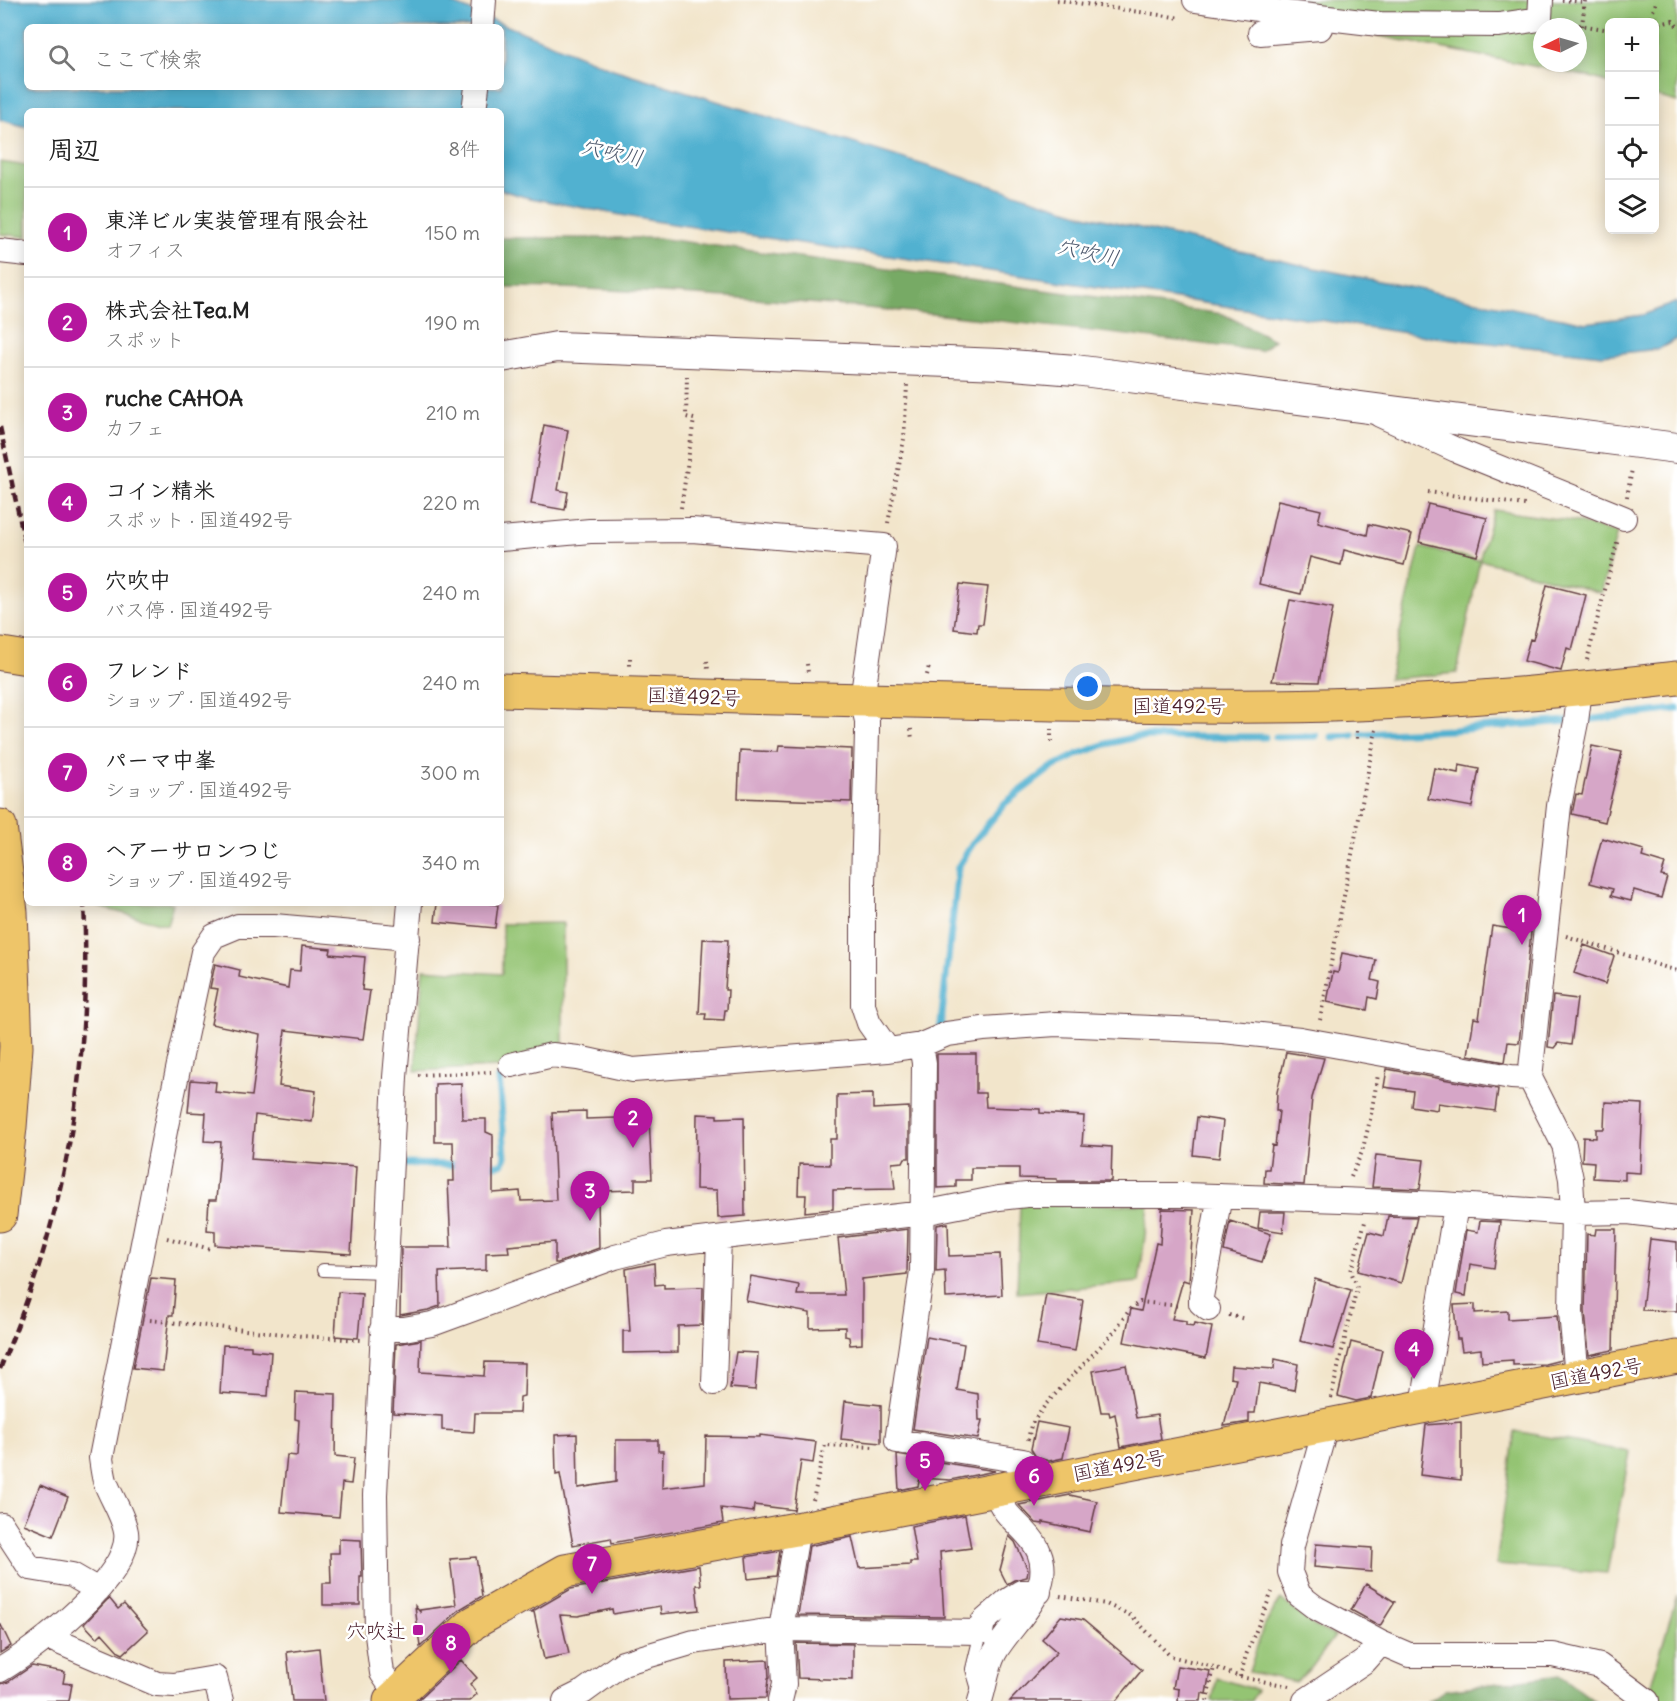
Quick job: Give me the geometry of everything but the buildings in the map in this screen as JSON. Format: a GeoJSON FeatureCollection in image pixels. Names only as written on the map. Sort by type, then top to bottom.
{"type":"FeatureCollection","features":[{"type":"Feature","properties":{"kind":"highway","name":"国道492号"},"geometry":{"type":"LineString","coordinates":[[504,690],[862,700],[1270,706],[1376,703],[1583,676],[1677,678]]}},
{"type":"Feature","properties":{"kind":"highway"},"geometry":{"type":"LineString","coordinates":[[0,826],[11,912],[16,1047],[5,1126],[0,1215]]}},
{"type":"Feature","properties":{"kind":"highway","name":"国道492号"},"geometry":{"type":"LineString","coordinates":[[396,1698],[473,1623],[565,1570],[802,1527],[1012,1478],[1326,1414],[1423,1405],[1677,1357]]}},
{"type":"Feature","properties":{"kind":"street"},"geometry":{"type":"LineString","coordinates":[[482,24],[484,0]]}},
{"type":"Feature","properties":{"kind":"street"},"geometry":{"type":"LineString","coordinates":[[1260,33],[1379,24],[1499,25],[1540,9]]}},
{"type":"Feature","properties":{"kind":"street"},"geometry":{"type":"LineString","coordinates":[[1192,10],[1277,12],[1379,24]]}},
{"type":"Feature","properties":{"kind":"street"},"geometry":{"type":"LineString","coordinates":[[474,108],[477,90]]}},
{"type":"Feature","properties":{"kind":"street"},"geometry":{"type":"LineString","coordinates":[[0,251],[24,254]]}},
{"type":"Feature","properties":{"kind":"street"},"geometry":{"type":"LineString","coordinates":[[504,356],[557,347],[1000,364],[1075,370],[1677,448]]}},
{"type":"Feature","properties":{"kind":"street"},"geometry":{"type":"LineString","coordinates":[[1365,408],[1456,450],[1624,518]]}},
{"type":"Feature","properties":{"kind":"street"},"geometry":{"type":"LineString","coordinates":[[504,539],[590,531],[680,530],[884,546],[862,700],[867,721],[863,1005],[869,1023],[888,1050]]}},
{"type":"Feature","properties":{"kind":"street"},"geometry":{"type":"LineString","coordinates":[[1577,1377],[1571,1312],[1573,1213],[1571,1179],[1564,1145],[1530,1078],[1559,806],[1583,676]]}},
{"type":"Feature","properties":{"kind":"street"},"geometry":{"type":"LineString","coordinates":[[396,1698],[382,1673],[377,1635],[375,1496],[395,1077],[410,906]]}},
{"type":"Feature","properties":{"kind":"street"},"geometry":{"type":"LineString","coordinates":[[0,1670],[47,1637],[98,1590],[106,1582],[124,1552],[126,1534],[123,1519],[104,1479],[101,1458],[203,952],[214,936],[238,926],[274,926],[408,938]]}},
{"type":"Feature","properties":{"kind":"street"},"geometry":{"type":"LineString","coordinates":[[511,1065],[552,1055],[633,1070],[888,1050],[921,1046],[947,1034],[1056,1024],[1223,1030],[1316,1042],[1511,1077],[1530,1078]]}},
{"type":"Feature","properties":{"kind":"street"},"geometry":{"type":"LineString","coordinates":[[921,1046],[924,1063],[922,1271],[897,1441],[1012,1478],[1005,1510],[1022,1526],[1039,1551],[1044,1573],[1039,1592],[1006,1634],[993,1655],[982,1695]]}},
{"type":"Feature","properties":{"kind":"street"},"geometry":{"type":"LineString","coordinates":[[382,1335],[432,1324],[615,1257],[666,1245],[923,1213],[999,1198],[1027,1195],[1220,1196],[1371,1201],[1573,1213],[1628,1212],[1677,1218]]}},
{"type":"Feature","properties":{"kind":"street"},"geometry":{"type":"LineString","coordinates":[[1208,1310],[1201,1303],[1201,1297],[1220,1196]]}},
{"type":"Feature","properties":{"kind":"street"},"geometry":{"type":"LineString","coordinates":[[1423,1405],[1456,1205]]}},
{"type":"Feature","properties":{"kind":"street"},"geometry":{"type":"LineString","coordinates":[[714,1383],[719,1238]]}},
{"type":"Feature","properties":{"kind":"street"},"geometry":{"type":"LineString","coordinates":[[1326,1414],[1322,1440],[1292,1546],[1290,1572],[1299,1595],[1316,1608],[1381,1643],[1409,1655],[1553,1655],[1600,1666],[1647,1701]]}},
{"type":"Feature","properties":{"kind":"street"},"geometry":{"type":"LineString","coordinates":[[2,1525],[30,1568],[72,1575],[98,1590]]}},
{"type":"Feature","properties":{"kind":"street"},"geometry":{"type":"LineString","coordinates":[[780,1701],[784,1684],[781,1629],[802,1527]]}},
{"type":"Feature","properties":{"kind":"street"},"geometry":{"type":"LineString","coordinates":[[565,1701],[583,1692],[623,1663],[694,1642],[781,1629],[981,1632],[983,1622],[1021,1592],[1039,1592]]}},
{"type":"Feature","properties":{"kind":"street"},"geometry":{"type":"LineString","coordinates":[[47,1637],[157,1684],[174,1685],[215,1678],[221,1701]]}},
{"type":"Feature","properties":{"kind":"street"},"geometry":{"type":"LineString","coordinates":[[1308,1699],[1365,1661],[1381,1643]]}},
{"type":"Feature","properties":{"kind":"lane"},"geometry":{"type":"LineString","coordinates":[[322,1270],[384,1272]]}},
{"type":"Feature","properties":{"kind":"lane"},"geometry":{"type":"LineString","coordinates":[[981,1632],[972,1669],[976,1686],[982,1695]]}},
{"type":"Feature","properties":{"kind":"path"},"geometry":{"type":"LineString","coordinates":[[1057,0],[1192,10]]}},
{"type":"Feature","properties":{"kind":"path"},"geometry":{"type":"LineString","coordinates":[[1558,0],[1585,1],[1583,18]]}},
{"type":"Feature","properties":{"kind":"path"},"geometry":{"type":"LineString","coordinates":[[1650,18],[1657,0]]}},
{"type":"Feature","properties":{"kind":"path"},"geometry":{"type":"LineString","coordinates":[[1540,9],[1562,18]]}},
{"type":"Feature","properties":{"kind":"path"},"geometry":{"type":"LineString","coordinates":[[1659,24],[1675,19],[1677,26]]}},
{"type":"Feature","properties":{"kind":"path"},"geometry":{"type":"LineString","coordinates":[[1587,27],[1605,29]]}},
{"type":"Feature","properties":{"kind":"path"},"geometry":{"type":"LineString","coordinates":[[680,530],[681,501],[694,419],[686,417],[689,352]]}},
{"type":"Feature","properties":{"kind":"path"},"geometry":{"type":"LineString","coordinates":[[884,546],[904,439],[909,361]]}},
{"type":"Feature","properties":{"kind":"path"},"geometry":{"type":"LineString","coordinates":[[1583,676],[1624,518],[1637,443]]}},
{"type":"Feature","properties":{"kind":"path"},"geometry":{"type":"LineString","coordinates":[[911,722],[912,741]]}},
{"type":"Feature","properties":{"kind":"path"},"geometry":{"type":"LineString","coordinates":[[1316,1042],[1377,725]]}},
{"type":"Feature","properties":{"kind":"path"},"geometry":{"type":"LineString","coordinates":[[1546,930],[1677,971]]}},
{"type":"Feature","properties":{"kind":"path"},"geometry":{"type":"LineString","coordinates":[[1342,1200],[1362,1152],[1370,1120],[1381,1053]]}},
{"type":"Feature","properties":{"kind":"path"},"geometry":{"type":"LineString","coordinates":[[395,1077],[499,1071],[511,1065]]}},
{"type":"Feature","properties":{"kind":"path"},"geometry":{"type":"LineString","coordinates":[[1326,1414],[1356,1287],[1351,1271],[1371,1201]]}},
{"type":"Feature","properties":{"kind":"path"},"geometry":{"type":"LineString","coordinates":[[146,1233],[211,1249]]}},
{"type":"Feature","properties":{"kind":"path"},"geometry":{"type":"LineString","coordinates":[[1012,1478],[1030,1425],[1046,1404],[1112,1334],[1131,1308],[1140,1302]]}},
{"type":"Feature","properties":{"kind":"path"},"geometry":{"type":"LineString","coordinates":[[129,1318],[302,1336],[382,1335]]}},
{"type":"Feature","properties":{"kind":"path"},"geometry":{"type":"LineString","coordinates":[[802,1527],[825,1445],[887,1447],[897,1441]]}},
{"type":"Feature","properties":{"kind":"path"},"geometry":{"type":"LineString","coordinates":[[1240,1677],[1246,1655],[1273,1591],[1290,1572]]}},
{"type":"Feature","properties":{"kind":"path"},"geometry":{"type":"LineString","coordinates":[[1039,1592],[1106,1604],[1132,1616],[1170,1656],[1214,1667],[1240,1677],[1293,1687],[1308,1699]]}},
{"type":"Feature","properties":{"kind":"path"},"geometry":{"type":"LineString","coordinates":[[1207,1701],[1214,1667]]}},
{"type":"Feature","properties":{"kind":"green space"},"geometry":{"type":"Polygon","coordinates":[[[1240,0],[1677,0],[1677,102],[1659,97],[1659,18],[1605,18],[1605,82],[1564,72],[1587,72],[1587,18],[1533,18],[1533,66],[1302,21],[1240,0]]]}},
{"type":"Feature","properties":{"kind":"green space"},"geometry":{"type":"Polygon","coordinates":[[[0,162],[24,166],[24,237],[0,234],[0,162]]]}},
{"type":"Feature","properties":{"kind":"green space"},"geometry":{"type":"Polygon","coordinates":[[[504,238],[657,238],[1223,314],[1274,340],[1261,351],[871,308],[561,288],[504,287],[504,238]]]}},
{"type":"Feature","properties":{"kind":"green space"},"geometry":{"type":"Polygon","coordinates":[[[1494,510],[1577,522],[1617,533],[1601,593],[1480,560],[1457,673],[1389,679],[1420,547],[1479,560],[1494,510]]]}},
{"type":"Feature","properties":{"kind":"green space"},"geometry":{"type":"Polygon","coordinates":[[[99,906],[172,906],[167,925],[99,906]]]}},
{"type":"Feature","properties":{"kind":"green space"},"geometry":{"type":"Polygon","coordinates":[[[563,923],[563,1048],[499,1067],[415,1071],[423,969],[502,974],[502,924],[563,923]]]}},
{"type":"Feature","properties":{"kind":"green space"},"geometry":{"type":"Polygon","coordinates":[[[1020,1203],[1149,1205],[1139,1282],[1017,1293],[1020,1203]]]}},
{"type":"Feature","properties":{"kind":"green space"},"geometry":{"type":"Polygon","coordinates":[[[1515,1431],[1630,1452],[1607,1573],[1496,1565],[1515,1431]]]}},
{"type":"Feature","properties":{"kind":"green space"},"geometry":{"type":"Polygon","coordinates":[[[1677,1595],[1677,1701],[1664,1701],[1649,1691],[1677,1595]]]}},
{"type":"Feature","properties":{"kind":"green space"},"geometry":{"type":"Polygon","coordinates":[[[1281,1599],[1314,1626],[1335,1636],[1312,1667],[1296,1682],[1249,1672],[1263,1627],[1281,1599]]]}},
{"type":"Feature","properties":{"kind":"green space"},"geometry":{"type":"Polygon","coordinates":[[[1560,1675],[1594,1701],[1429,1701],[1445,1690],[1560,1675]]]}},
{"type":"Feature","properties":{"kind":"green space"},"geometry":{"type":"Polygon","coordinates":[[[1217,1678],[1257,1690],[1251,1701],[1212,1701],[1217,1678]]]}},
{"type":"Feature","properties":{"kind":"water","name":"穴吹川"},"geometry":{"type":"Polygon","coordinates":[[[0,0],[444,0],[503,24],[24,24],[24,90],[504,90],[504,24],[613,69],[1089,216],[1305,266],[1586,323],[1643,315],[1677,302],[1677,339],[1659,349],[1602,355],[1426,336],[653,221],[525,197],[504,191],[504,108],[24,108],[24,126],[0,120],[0,0]]]}},
{"type":"Feature","properties":{"kind":"waterway"},"geometry":{"type":"LineString","coordinates":[[1585,720],[1677,709]]}},
{"type":"Feature","properties":{"kind":"waterway"},"geometry":{"type":"LineString","coordinates":[[1362,734],[1568,721]]}},
{"type":"Feature","properties":{"kind":"waterway"},"geometry":{"type":"LineString","coordinates":[[1332,737],[1353,735]]}},
{"type":"Feature","properties":{"kind":"waterway"},"geometry":{"type":"LineString","coordinates":[[1276,737],[1316,736]]}},
{"type":"Feature","properties":{"kind":"waterway"},"geometry":{"type":"LineString","coordinates":[[940,1033],[958,867],[973,843],[1005,803],[1051,768],[1076,755],[1106,744],[1135,737],[1265,737]]}},
{"type":"Feature","properties":{"kind":"waterway"},"geometry":{"type":"LineString","coordinates":[[485,1165],[503,1163],[505,1156],[499,1078],[515,1072]]}},
{"type":"Feature","properties":{"kind":"waterway"},"geometry":{"type":"LineString","coordinates":[[404,1164],[462,1165]]}},
{"type":"Feature","properties":{"kind":"railway"},"geometry":{"type":"LineString","coordinates":[[0,427],[24,539]]}},
{"type":"Feature","properties":{"kind":"railway"},"geometry":{"type":"LineString","coordinates":[[0,1369],[45,1246],[68,1148],[75,1108],[83,1026],[84,906]]}},
{"type":"Feature","properties":{"kind":"place","name":"東洋ビル実装管理有限会社"},"geometry":{"type":"Point","coordinates":[1522,945]}},
{"type":"Feature","properties":{"kind":"place","name":"株式会社Tea.M"},"geometry":{"type":"Point","coordinates":[633,1148]}},
{"type":"Feature","properties":{"kind":"place","name":"ruche CAHOA"},"geometry":{"type":"Point","coordinates":[590,1221]}},
{"type":"Feature","properties":{"kind":"place","name":"コイン精米"},"geometry":{"type":"Point","coordinates":[1414,1379]}},
{"type":"Feature","properties":{"kind":"place","name":"穴吹中"},"geometry":{"type":"Point","coordinates":[925,1491]}},
{"type":"Feature","properties":{"kind":"place","name":"フレンド"},"geometry":{"type":"Point","coordinates":[1034,1506]}},
{"type":"Feature","properties":{"kind":"place","name":"パーマ中峯"},"geometry":{"type":"Point","coordinates":[592,1594]}},
{"type":"Feature","properties":{"kind":"place","name":"穴吹辻"},"geometry":{"type":"Point","coordinates":[418,1630]}},
{"type":"Feature","properties":{"kind":"place","name":"ヘアーサロンつじ"},"geometry":{"type":"Point","coordinates":[451,1673]}}]}
